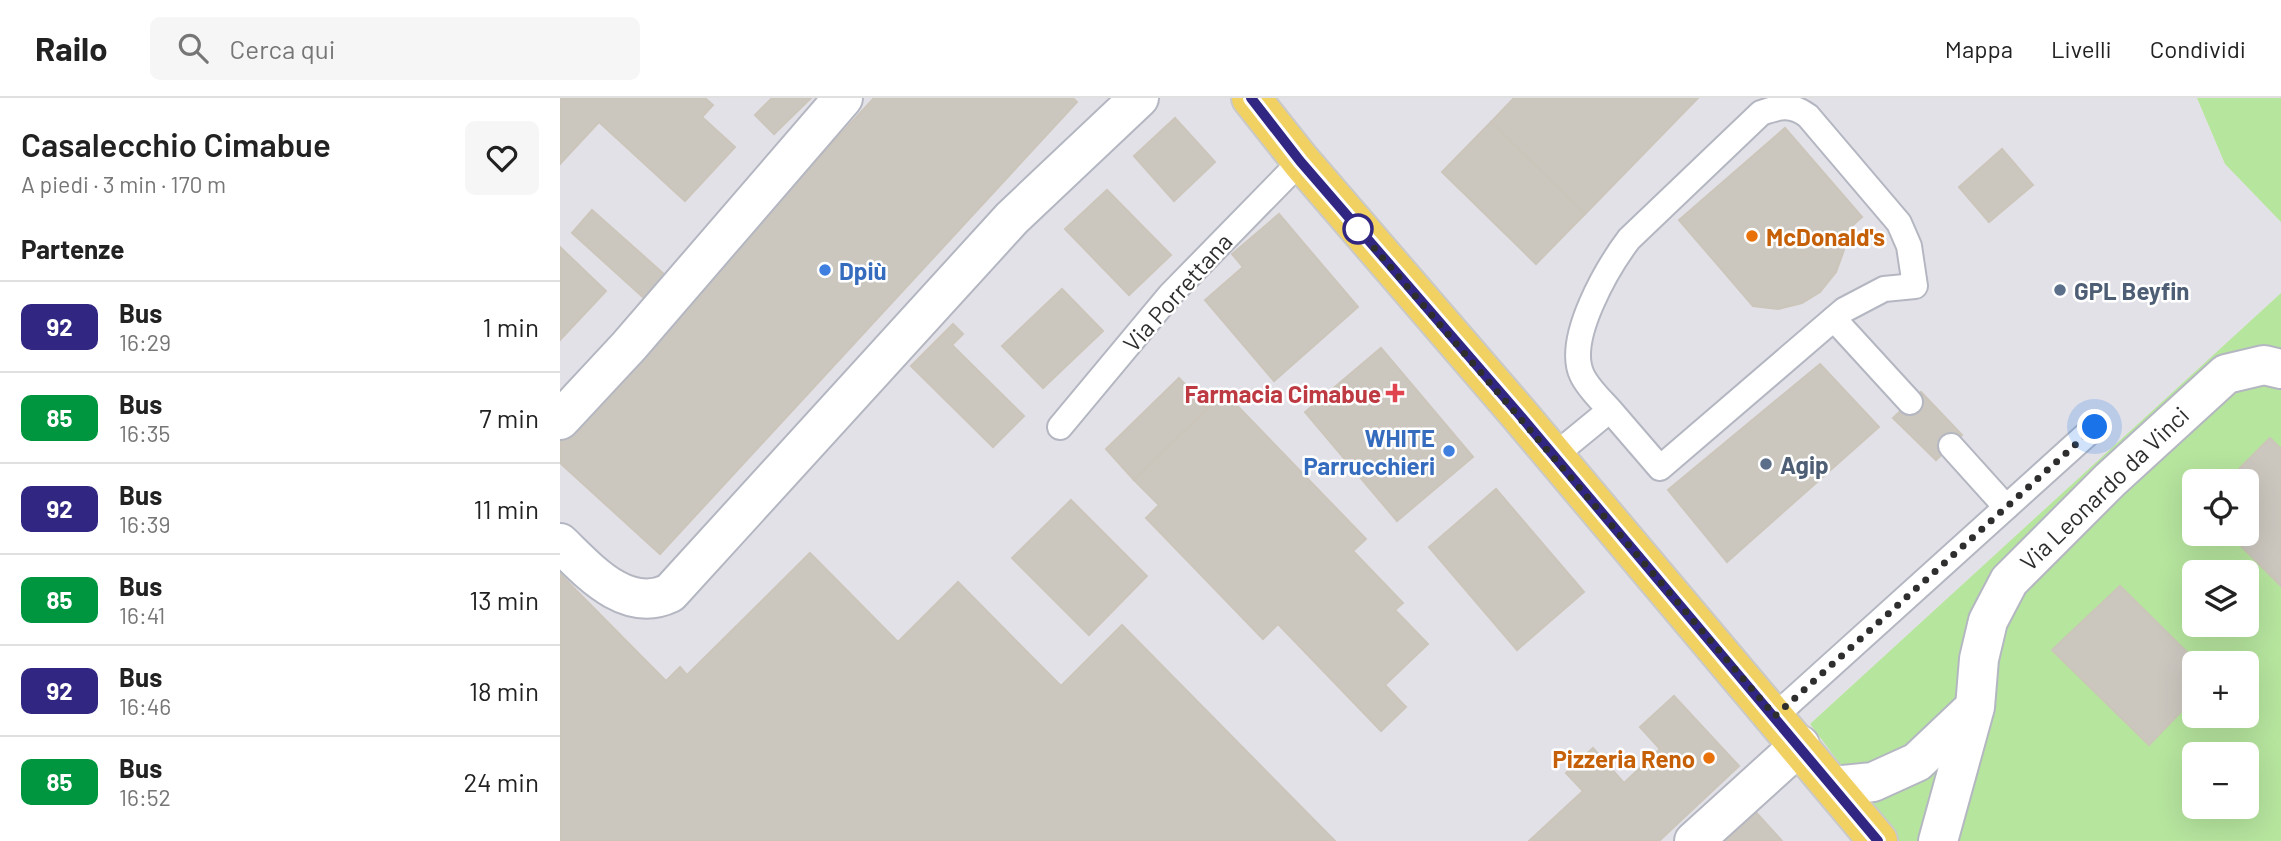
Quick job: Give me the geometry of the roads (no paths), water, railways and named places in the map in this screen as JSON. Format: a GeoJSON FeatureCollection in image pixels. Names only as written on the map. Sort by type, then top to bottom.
{"type":"FeatureCollection","features":[{"type":"Feature","properties":{"kind":"main road"},"geometry":{"type":"LineString","coordinates":[[1251,98],[1300,161],[1800,745],[1878,841]]}},
{"type":"Feature","properties":{"kind":"street"},"geometry":{"type":"LineString","coordinates":[[560,419],[629,346],[843,98]]}},
{"type":"Feature","properties":{"kind":"street"},"geometry":{"type":"LineString","coordinates":[[560,543],[608,588],[658,599],[670,593],[1115,105]]}},
{"type":"Feature","properties":{"kind":"street","name":"Via Leonardo da Vinci"},"geometry":{"type":"LineString","coordinates":[[1938,841],[1975,707],[1979,659],[1988,621],[2009,581],[2028,559],[2225,374],[2264,366],[2281,369]]}},
{"type":"Feature","properties":{"kind":"street"},"geometry":{"type":"LineString","coordinates":[[1833,786],[1873,782],[1917,762],[1975,707]]}},
{"type":"Feature","properties":{"kind":"street"},"geometry":{"type":"LineString","coordinates":[[1694,841],[1800,745]]}},
{"type":"Feature","properties":{"kind":"lane"},"geometry":{"type":"LineString","coordinates":[[1776,107],[1796,107],[1808,116],[1899,223],[1909,246],[1915,286],[1884,289],[1834,319],[1660,468],[1581,374],[1579,355],[1589,312],[1616,256],[1629,239],[1761,113],[1776,107]]}},
{"type":"Feature","properties":{"kind":"lane","name":"Via Porrettana"},"geometry":{"type":"LineString","coordinates":[[1060,427],[1170,295],[1300,161]]}},
{"type":"Feature","properties":{"kind":"lane"},"geometry":{"type":"LineString","coordinates":[[1834,319],[1910,402]]}},
{"type":"Feature","properties":{"kind":"lane"},"geometry":{"type":"LineString","coordinates":[[1554,456],[1610,410]]}},
{"type":"Feature","properties":{"kind":"lane"},"geometry":{"type":"LineString","coordinates":[[1775,716],[2095,427]]}},
{"type":"Feature","properties":{"kind":"lane"},"geometry":{"type":"LineString","coordinates":[[1951,446],[2006,507]]}},
{"type":"Feature","properties":{"kind":"place","name":"McDonald's"},"geometry":{"type":"Point","coordinates":[1752,236]}},
{"type":"Feature","properties":{"kind":"place","name":"Dpiù"},"geometry":{"type":"Point","coordinates":[825,270]}},
{"type":"Feature","properties":{"kind":"place","name":"GPL Beyfin"},"geometry":{"type":"Point","coordinates":[2060,290]}},
{"type":"Feature","properties":{"kind":"place","name":"Farmacia Cimabue"},"geometry":{"type":"Point","coordinates":[1395,393]}},
{"type":"Feature","properties":{"kind":"place","name":"WHITE Parrucchieri"},"geometry":{"type":"Point","coordinates":[1449,451]}},
{"type":"Feature","properties":{"kind":"place","name":"Agip"},"geometry":{"type":"Point","coordinates":[1766,464]}},
{"type":"Feature","properties":{"kind":"place","name":"Pizzeria Reno"},"geometry":{"type":"Point","coordinates":[1709,758]}}]}
